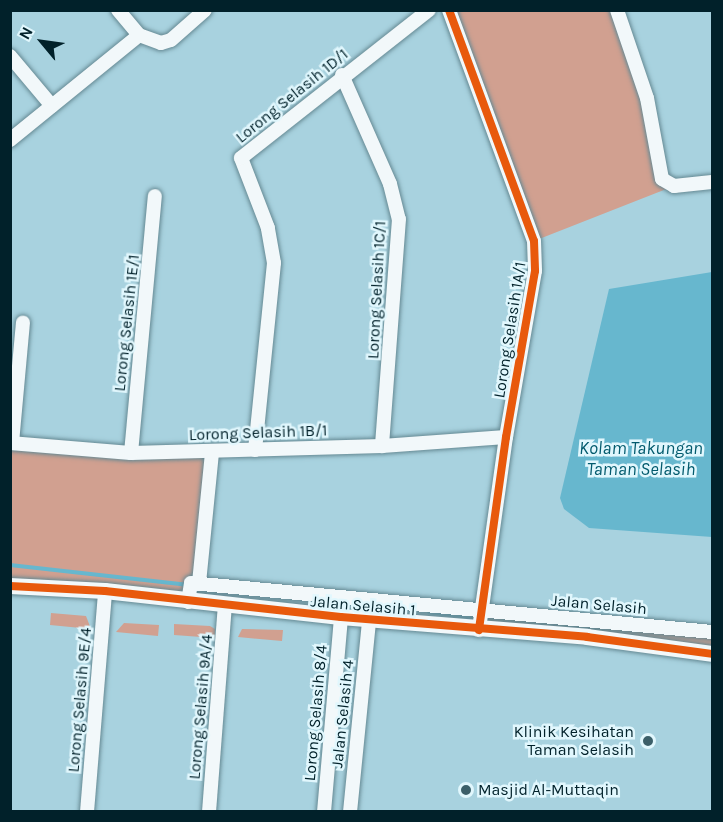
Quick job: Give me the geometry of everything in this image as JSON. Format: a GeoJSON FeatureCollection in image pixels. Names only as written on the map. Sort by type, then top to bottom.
{"type":"FeatureCollection","features":[{"type":"Feature","properties":{"kind":"street"},"geometry":{"type":"LineString","coordinates":[[118,10],[139,35],[161,43],[171,40],[205,10]]}},
{"type":"Feature","properties":{"kind":"street","name":"Lorong Selasih 1D/1"},"geometry":{"type":"LineString","coordinates":[[255,450],[274,263],[268,228],[241,158],[342,75],[429,10]]}},
{"type":"Feature","properties":{"kind":"street","name":"Lorong Selasih 1A/1"},"geometry":{"type":"LineString","coordinates":[[449,10],[534,241],[535,271],[506,437],[479,630]]}},
{"type":"Feature","properties":{"kind":"street"},"geometry":{"type":"LineString","coordinates":[[617,10],[647,98],[662,179],[674,186],[712,182]]}},
{"type":"Feature","properties":{"kind":"street"},"geometry":{"type":"LineString","coordinates":[[10,140],[139,35]]}},
{"type":"Feature","properties":{"kind":"street"},"geometry":{"type":"LineString","coordinates":[[10,57],[52,106]]}},
{"type":"Feature","properties":{"kind":"street","name":"Lorong Selasih 1C/1"},"geometry":{"type":"LineString","coordinates":[[342,75],[390,184],[399,219],[382,446]]}},
{"type":"Feature","properties":{"kind":"street","name":"Lorong Selasih 1E/1"},"geometry":{"type":"LineString","coordinates":[[131,453],[155,196]]}},
{"type":"Feature","properties":{"kind":"street"},"geometry":{"type":"LineString","coordinates":[[11,443],[23,323]]}},
{"type":"Feature","properties":{"kind":"street","name":"Lorong Selasih 1B/1"},"geometry":{"type":"LineString","coordinates":[[11,443],[131,453],[382,446],[506,437]]}},
{"type":"Feature","properties":{"kind":"street"},"geometry":{"type":"LineString","coordinates":[[188,602],[191,583],[199,584],[212,452]]}},
{"type":"Feature","properties":{"kind":"street","name":"Jalan Selasih"},"geometry":{"type":"LineString","coordinates":[[199,584],[712,632]]}},
{"type":"Feature","properties":{"kind":"street","name":"Jalan Selasih 1"},"geometry":{"type":"LineString","coordinates":[[11,587],[105,591],[341,618],[595,638],[712,654]]}},
{"type":"Feature","properties":{"kind":"street","name":"Lorong Selasih 9E/4"},"geometry":{"type":"LineString","coordinates":[[87,812],[105,591]]}},
{"type":"Feature","properties":{"kind":"street","name":"Lorong Selasih 9A/4"},"geometry":{"type":"LineString","coordinates":[[209,812],[225,606]]}},
{"type":"Feature","properties":{"kind":"street","name":"Lorong Selasih 8/4"},"geometry":{"type":"LineString","coordinates":[[324,812],[341,618]]}},
{"type":"Feature","properties":{"kind":"street","name":"Jalan Selasih 4"},"geometry":{"type":"LineString","coordinates":[[350,812],[369,620]]}},
{"type":"Feature","properties":{"kind":"shaded area"},"geometry":{"type":"Polygon","coordinates":[[[449,11],[617,11],[662,179],[674,186],[534,241],[449,11]]]}},
{"type":"Feature","properties":{"kind":"shaded area"},"geometry":{"type":"Polygon","coordinates":[[[11,443],[212,452],[199,583],[188,602],[11,590],[11,443]]]}},
{"type":"Feature","properties":{"kind":"shaded area"},"geometry":{"type":"Polygon","coordinates":[[[51,613],[86,616],[91,629],[50,625],[51,613]]]}},
{"type":"Feature","properties":{"kind":"shaded area"},"geometry":{"type":"Polygon","coordinates":[[[482,613],[712,632],[712,654],[479,630],[482,613]]]}},
{"type":"Feature","properties":{"kind":"shaded area"},"geometry":{"type":"Polygon","coordinates":[[[124,623],[159,625],[158,636],[116,632],[124,623]]]}},
{"type":"Feature","properties":{"kind":"shaded area"},"geometry":{"type":"Polygon","coordinates":[[[174,624],[210,626],[215,629],[215,638],[174,635],[174,624]]]}},
{"type":"Feature","properties":{"kind":"shaded area"},"geometry":{"type":"Polygon","coordinates":[[[242,629],[283,630],[282,641],[238,637],[242,629]]]}},
{"type":"Feature","properties":{"kind":"water","name":"Kolam Takungan Taman Selasih"},"geometry":{"type":"Polygon","coordinates":[[[712,272],[712,537],[589,528],[564,509],[560,498],[609,289],[712,272]]]}},
{"type":"Feature","properties":{"kind":"waterway"},"geometry":{"type":"LineString","coordinates":[[10,565],[189,585]]}},
{"type":"Feature","properties":{"kind":"waterway"},"geometry":{"type":"LineString","coordinates":[[429,612],[478,618]]}},
{"type":"Feature","properties":{"kind":"cycle path"},"geometry":{"type":"LineString","coordinates":[[449,10],[534,241],[535,271],[506,437],[479,630]]}},
{"type":"Feature","properties":{"kind":"cycle path"},"geometry":{"type":"LineString","coordinates":[[10,586],[105,591],[341,617],[587,637],[712,654]]}},
{"type":"Feature","properties":{"kind":"place","name":"Klinik Kesihatan Taman Selasih"},"geometry":{"type":"Point","coordinates":[648,741]}},
{"type":"Feature","properties":{"kind":"place","name":"Masjid Al-Muttaqin"},"geometry":{"type":"Point","coordinates":[466,790]}}]}
